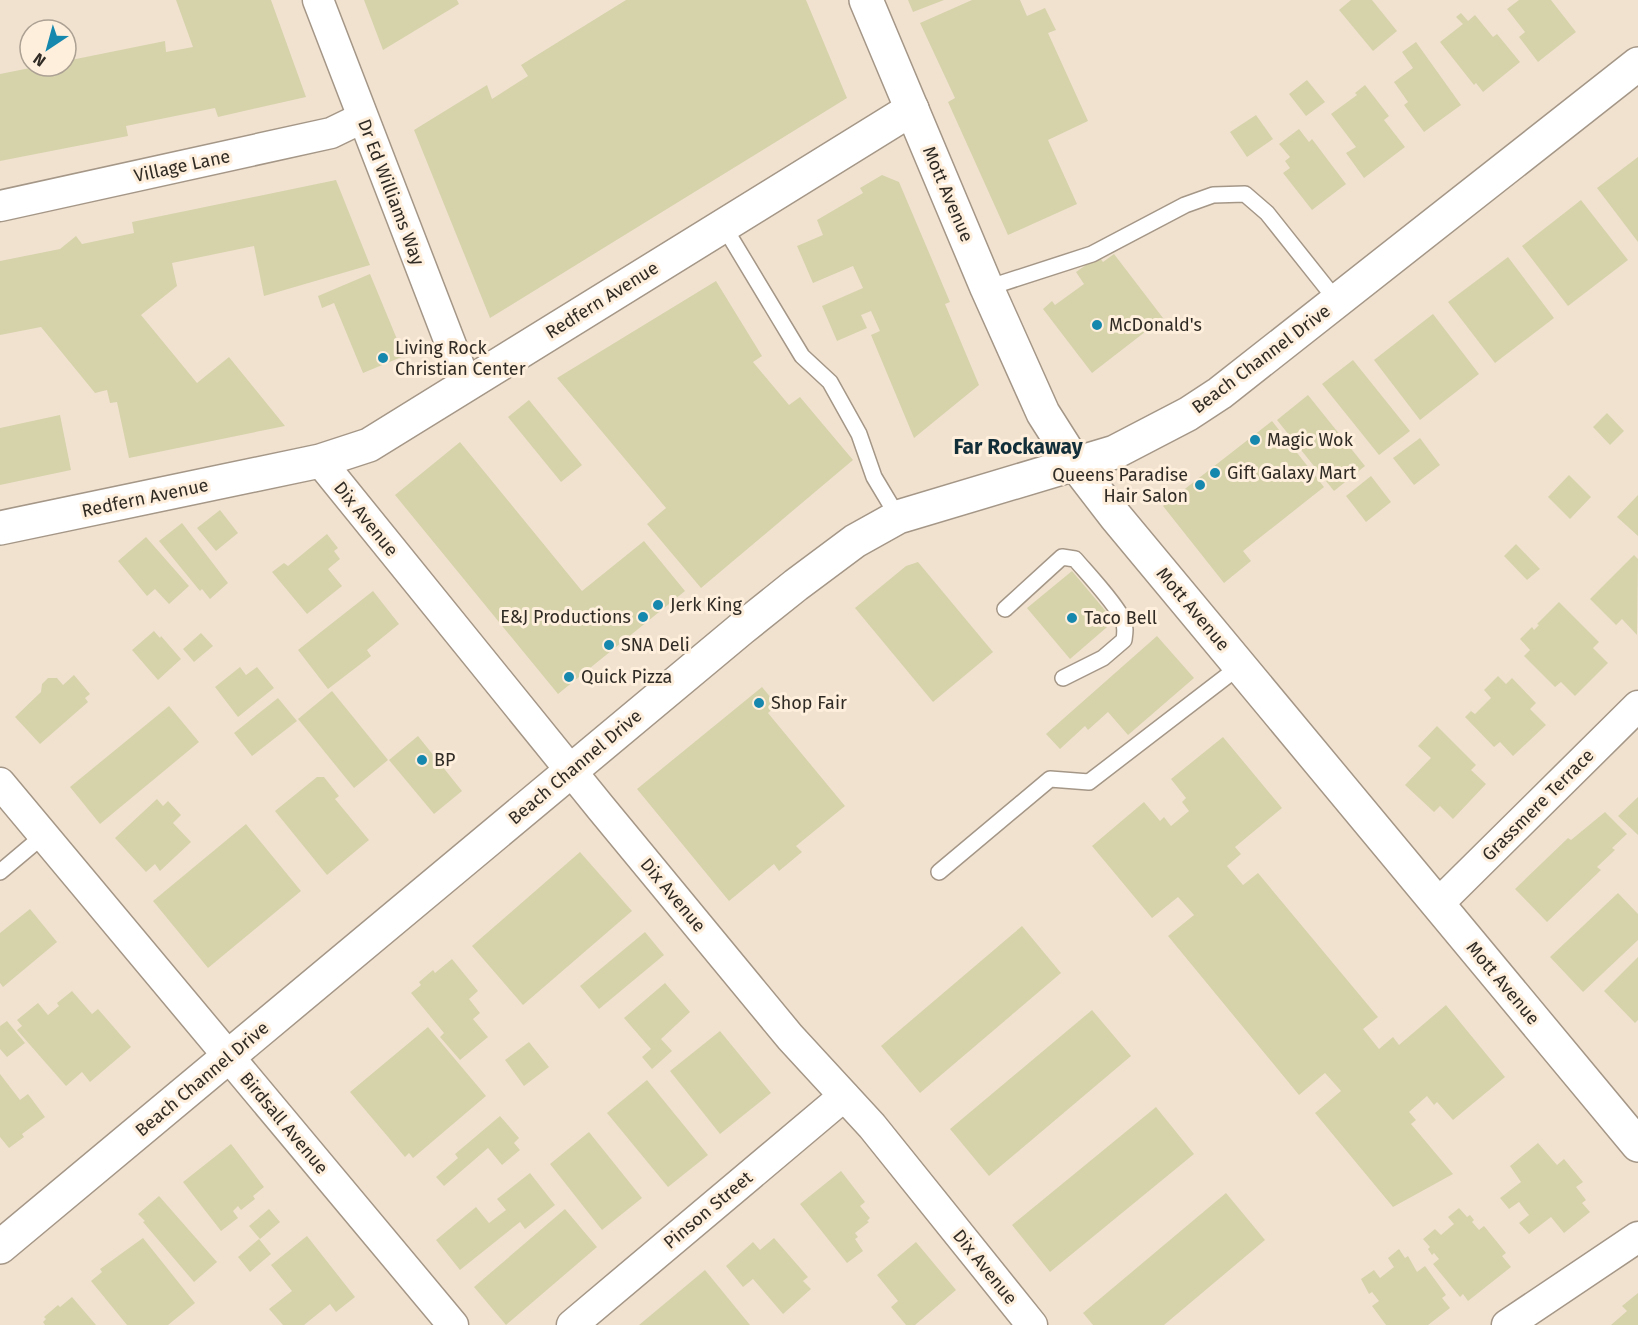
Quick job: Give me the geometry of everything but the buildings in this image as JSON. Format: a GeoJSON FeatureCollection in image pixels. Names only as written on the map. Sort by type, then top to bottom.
{"type":"FeatureCollection","features":[{"type":"Feature","properties":{"kind":"main road","name":"Mott Avenue"},"geometry":{"type":"LineString","coordinates":[[866,0],[987,288],[1043,412],[1076,465],[1116,517],[1638,1145]]}},
{"type":"Feature","properties":{"kind":"main road","name":"Beach Channel Drive"},"geometry":{"type":"LineString","coordinates":[[0,1247],[796,585],[855,541],[898,517],[1115,452],[1188,414],[1220,393],[1337,302],[1638,64]]}},
{"type":"Feature","properties":{"kind":"main road","name":"Redfern Avenue"},"geometry":{"type":"LineString","coordinates":[[0,528],[320,461],[369,444],[912,109]]}},
{"type":"Feature","properties":{"kind":"street","name":"Dr Ed Williams Way"},"geometry":{"type":"LineString","coordinates":[[318,0],[466,384]]}},
{"type":"Feature","properties":{"kind":"street","name":"Village Lane"},"geometry":{"type":"LineString","coordinates":[[0,206],[331,133],[362,118]]}},
{"type":"Feature","properties":{"kind":"street","name":"Dix Avenue"},"geometry":{"type":"LineString","coordinates":[[320,461],[790,1037],[872,1126],[1032,1325]]}},
{"type":"Feature","properties":{"kind":"street","name":"Grassmere Terrace"},"geometry":{"type":"LineString","coordinates":[[1438,904],[1638,706]]}},
{"type":"Feature","properties":{"kind":"street","name":"Birdsall Avenue"},"geometry":{"type":"LineString","coordinates":[[0,783],[453,1325]]}},
{"type":"Feature","properties":{"kind":"street","name":"Pinson Street"},"geometry":{"type":"LineString","coordinates":[[572,1325],[844,1096]]}},
{"type":"Feature","properties":{"kind":"street"},"geometry":{"type":"LineString","coordinates":[[1507,1325],[1638,1237]]}},
{"type":"Feature","properties":{"kind":"lane"},"geometry":{"type":"LineString","coordinates":[[987,288],[1092,254],[1185,205],[1213,195],[1245,194],[1267,213],[1337,302]]}},
{"type":"Feature","properties":{"kind":"lane"},"geometry":{"type":"LineString","coordinates":[[723,225],[802,356],[830,382],[859,434],[874,477],[898,517]]}},
{"type":"Feature","properties":{"kind":"lane"},"geometry":{"type":"LineString","coordinates":[[1005,609],[1062,557],[1074,559],[1096,584],[1123,618],[1124,640],[1103,658],[1063,678]]}},
{"type":"Feature","properties":{"kind":"lane"},"geometry":{"type":"LineString","coordinates":[[939,872],[1050,779],[1089,782],[1240,666]]}},
{"type":"Feature","properties":{"kind":"lane"},"geometry":{"type":"LineString","coordinates":[[0,872],[44,835]]}},
{"type":"Feature","properties":{"kind":"place","name":"McDonald's"},"geometry":{"type":"Point","coordinates":[1097,325]}},
{"type":"Feature","properties":{"kind":"place","name":"Living Rock Christian Center"},"geometry":{"type":"Point","coordinates":[383,358]}},
{"type":"Feature","properties":{"kind":"place","name":"Magic Wok"},"geometry":{"type":"Point","coordinates":[1255,440]}},
{"type":"Feature","properties":{"kind":"place","name":"Gift Galaxy Mart"},"geometry":{"type":"Point","coordinates":[1215,473]}},
{"type":"Feature","properties":{"kind":"place","name":"Queens Paradise Hair Salon"},"geometry":{"type":"Point","coordinates":[1200,485]}},
{"type":"Feature","properties":{"kind":"place","name":"Jerk King"},"geometry":{"type":"Point","coordinates":[658,605]}},
{"type":"Feature","properties":{"kind":"place","name":"E&J Productions"},"geometry":{"type":"Point","coordinates":[643,617]}},
{"type":"Feature","properties":{"kind":"place","name":"Taco Bell"},"geometry":{"type":"Point","coordinates":[1072,618]}},
{"type":"Feature","properties":{"kind":"place","name":"SNA Deli"},"geometry":{"type":"Point","coordinates":[609,645]}},
{"type":"Feature","properties":{"kind":"place","name":"Quick Pizza"},"geometry":{"type":"Point","coordinates":[569,677]}},
{"type":"Feature","properties":{"kind":"place","name":"Shop Fair"},"geometry":{"type":"Point","coordinates":[759,703]}},
{"type":"Feature","properties":{"kind":"place","name":"BP"},"geometry":{"type":"Point","coordinates":[422,760]}},
{"type":"Feature","properties":{"kind":"district","name":"Far Rockaway"},"geometry":{"type":"Point","coordinates":[1018,447]}}]}
